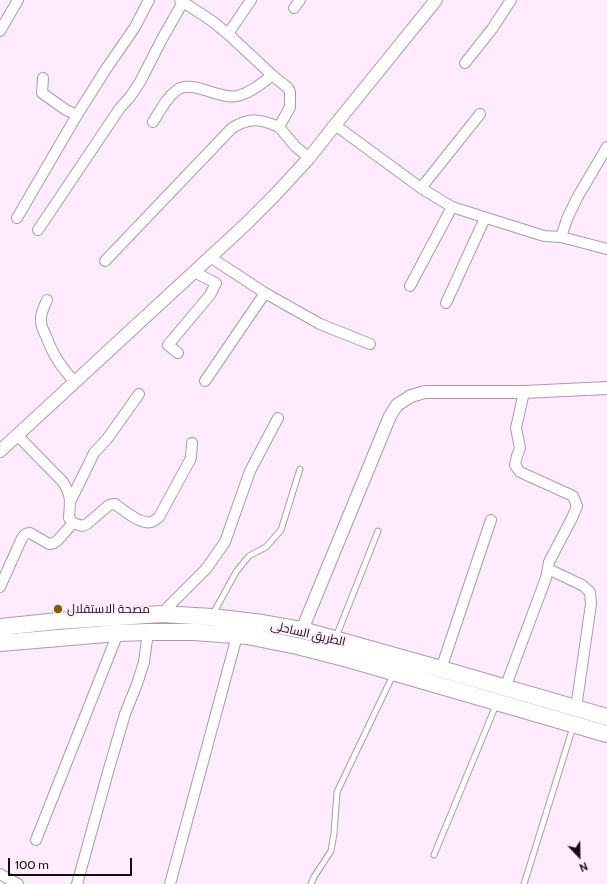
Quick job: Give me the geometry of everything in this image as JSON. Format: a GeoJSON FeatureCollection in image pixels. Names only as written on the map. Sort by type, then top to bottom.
{"type":"FeatureCollection","features":[{"type":"Feature","properties":{"kind":"highway","name":"الطريق الساحلى"},"geometry":{"type":"LineString","coordinates":[[0,627],[58,621],[161,614],[212,617],[263,623],[302,630],[607,718]]}},
{"type":"Feature","properties":{"kind":"highway","name":"الطريق الساحلى"},"geometry":{"type":"LineString","coordinates":[[0,643],[118,633],[148,632],[194,632],[247,636],[298,646],[348,659],[607,734]]}},
{"type":"Feature","properties":{"kind":"street"},"geometry":{"type":"LineString","coordinates":[[0,31],[18,0]]}},
{"type":"Feature","properties":{"kind":"street"},"geometry":{"type":"LineString","coordinates":[[17,218],[77,115],[135,26],[149,0]]}},
{"type":"Feature","properties":{"kind":"street"},"geometry":{"type":"LineString","coordinates":[[228,34],[251,0]]}},
{"type":"Feature","properties":{"kind":"street"},"geometry":{"type":"LineString","coordinates":[[0,451],[269,201],[308,158],[435,0]]}},
{"type":"Feature","properties":{"kind":"street"},"geometry":{"type":"LineString","coordinates":[[465,63],[492,29],[511,0]]}},
{"type":"Feature","properties":{"kind":"street"},"geometry":{"type":"LineString","coordinates":[[38,230],[120,108],[130,97],[140,82],[182,1],[212,21],[228,34],[288,88],[290,92],[290,107],[279,127]]}},
{"type":"Feature","properties":{"kind":"street"},"geometry":{"type":"LineString","coordinates":[[153,122],[167,99],[178,89],[193,87],[228,96],[237,96],[261,84],[272,75]]}},
{"type":"Feature","properties":{"kind":"street"},"geometry":{"type":"LineString","coordinates":[[43,78],[42,93],[66,110],[77,115]]}},
{"type":"Feature","properties":{"kind":"street"},"geometry":{"type":"LineString","coordinates":[[421,188],[480,114]]}},
{"type":"Feature","properties":{"kind":"street"},"geometry":{"type":"LineString","coordinates":[[105,261],[232,128],[240,123],[249,120],[266,122],[279,127],[295,146],[308,158]]}},
{"type":"Feature","properties":{"kind":"street"},"geometry":{"type":"LineString","coordinates":[[335,125],[421,188],[452,207],[544,236],[561,237],[607,249]]}},
{"type":"Feature","properties":{"kind":"street"},"geometry":{"type":"LineString","coordinates":[[561,237],[576,198],[607,148]]}},
{"type":"Feature","properties":{"kind":"street"},"geometry":{"type":"LineString","coordinates":[[410,286],[452,207]]}},
{"type":"Feature","properties":{"kind":"street"},"geometry":{"type":"LineString","coordinates":[[446,303],[485,218]]}},
{"type":"Feature","properties":{"kind":"street"},"geometry":{"type":"LineString","coordinates":[[210,257],[265,293],[320,324],[370,344]]}},
{"type":"Feature","properties":{"kind":"street"},"geometry":{"type":"LineString","coordinates":[[178,353],[168,344],[210,295],[216,282],[194,272]]}},
{"type":"Feature","properties":{"kind":"street"},"geometry":{"type":"LineString","coordinates":[[205,381],[265,293]]}},
{"type":"Feature","properties":{"kind":"street"},"geometry":{"type":"LineString","coordinates":[[48,300],[40,320],[42,327],[52,353],[75,382]]}},
{"type":"Feature","properties":{"kind":"street"},"geometry":{"type":"LineString","coordinates":[[302,630],[390,416],[397,405],[411,396],[425,392],[524,392],[607,388]]}},
{"type":"Feature","properties":{"kind":"street"},"geometry":{"type":"LineString","coordinates":[[505,688],[546,578],[549,562],[577,506],[573,496],[520,472],[515,465],[520,448],[516,428],[524,392]]}},
{"type":"Feature","properties":{"kind":"street"},"geometry":{"type":"LineString","coordinates":[[139,394],[107,439],[94,453],[71,500],[69,518],[73,523],[82,526],[87,524],[109,505],[115,504],[142,522],[156,520],[190,460],[192,443]]}},
{"type":"Feature","properties":{"kind":"street"},"geometry":{"type":"LineString","coordinates":[[161,614],[206,569],[225,542],[250,471],[278,418]]}},
{"type":"Feature","properties":{"kind":"street"},"geometry":{"type":"LineString","coordinates":[[17,435],[63,482],[69,492],[71,500]]}},
{"type":"Feature","properties":{"kind":"street"},"geometry":{"type":"LineString","coordinates":[[441,669],[491,520]]}},
{"type":"Feature","properties":{"kind":"street"},"geometry":{"type":"LineString","coordinates":[[0,587],[25,534],[30,533],[49,544],[54,543],[73,523]]}},
{"type":"Feature","properties":{"kind":"street"},"geometry":{"type":"LineString","coordinates":[[548,569],[582,585],[590,592],[591,604],[576,708]]}},
{"type":"Feature","properties":{"kind":"street"},"geometry":{"type":"LineString","coordinates":[[77,884],[125,714],[144,662],[148,632]]}},
{"type":"Feature","properties":{"kind":"street"},"geometry":{"type":"LineString","coordinates":[[36,840],[118,633]]}},
{"type":"Feature","properties":{"kind":"street"},"geometry":{"type":"LineString","coordinates":[[170,884],[237,636]]}},
{"type":"Feature","properties":{"kind":"street"},"geometry":{"type":"LineString","coordinates":[[0,874],[18,884]]}},
{"type":"Feature","properties":{"kind":"lane"},"geometry":{"type":"LineString","coordinates":[[212,617],[236,572],[249,556],[266,547],[281,530],[300,468]]}},
{"type":"Feature","properties":{"kind":"lane"},"geometry":{"type":"LineString","coordinates":[[335,640],[378,531]]}},
{"type":"Feature","properties":{"kind":"lane"},"geometry":{"type":"LineString","coordinates":[[311,884],[331,851],[337,792],[394,672]]}},
{"type":"Feature","properties":{"kind":"lane"},"geometry":{"type":"LineString","coordinates":[[434,855],[497,702]]}},
{"type":"Feature","properties":{"kind":"lane"},"geometry":{"type":"LineString","coordinates":[[524,884],[574,724]]}},
{"type":"Feature","properties":{"kind":"place","name":"مصحة الاستقلال"},"geometry":{"type":"Point","coordinates":[58,609]}}]}
